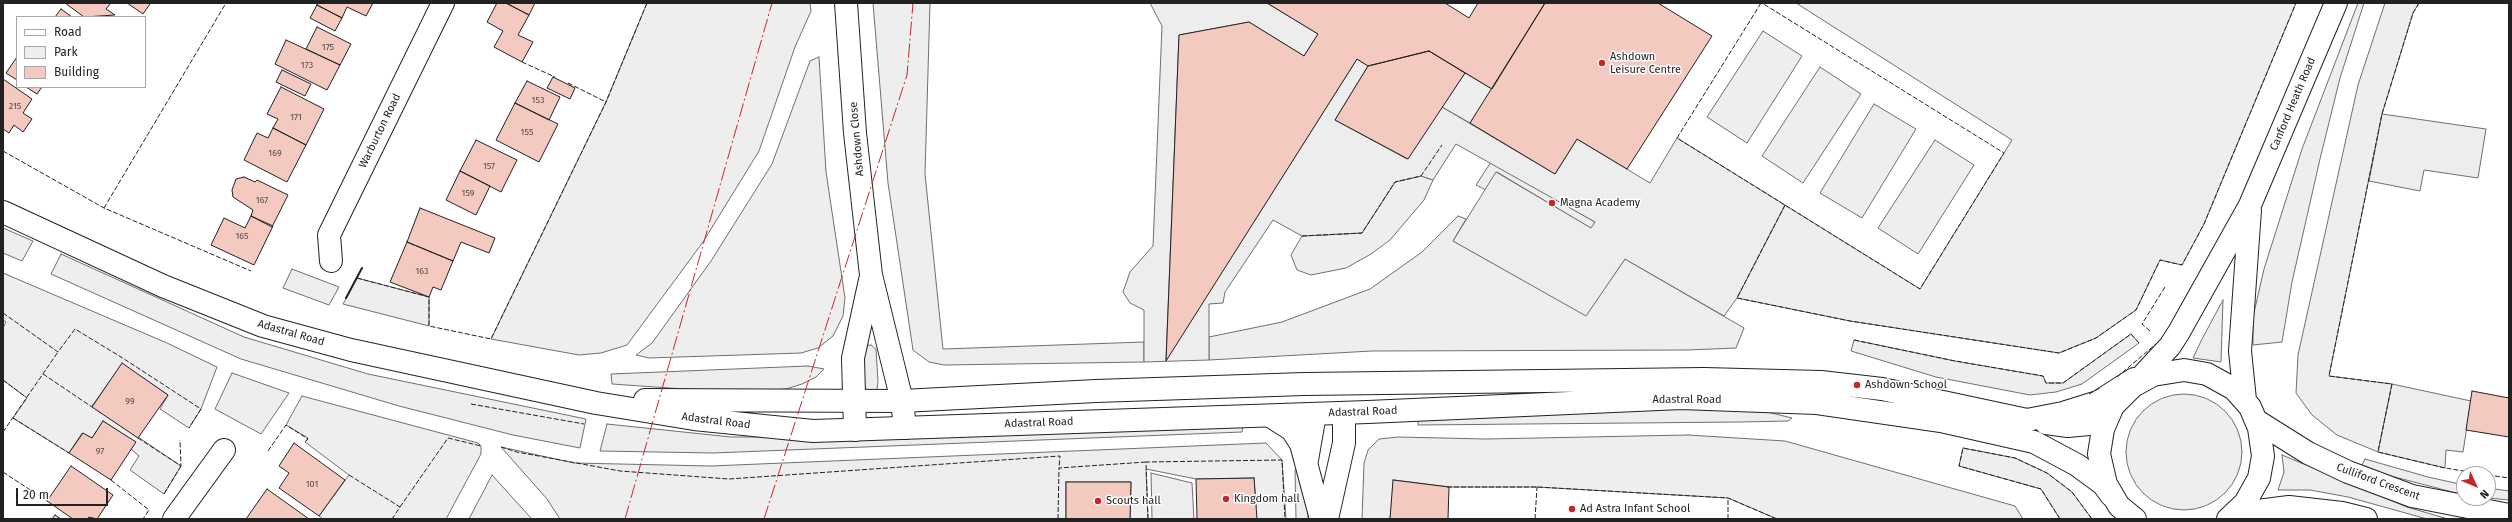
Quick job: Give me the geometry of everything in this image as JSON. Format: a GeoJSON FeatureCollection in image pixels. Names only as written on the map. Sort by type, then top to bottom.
{"type":"FeatureCollection","features":[{"type":"Feature","properties":{"kind":"street","name":"Warburton Road"},"geometry":{"type":"LineString","coordinates":[[331,261],[329,235],[443,3]]}},
{"type":"Feature","properties":{"kind":"street","name":"Ashdown Close"},"geometry":{"type":"LineString","coordinates":[[846,3],[855,133],[871,275]]}},
{"type":"Feature","properties":{"kind":"street","name":"Canford Heath Road"},"geometry":{"type":"LineString","coordinates":[[2133,386],[2179,332],[2250,205],[2336,3]]}},
{"type":"Feature","properties":{"kind":"street","name":"Canford Heath Road"},"geometry":{"type":"LineString","coordinates":[[2245,400],[2240,351],[2250,205]]}},
{"type":"Feature","properties":{"kind":"street","name":"Adastral Road"},"geometry":{"type":"LineString","coordinates":[[3,212],[163,286],[263,326],[351,350],[596,403],[694,419],[813,432],[1270,416],[1327,409],[1368,412],[1681,398],[1817,403],[1941,421],[2034,442],[2076,465],[2103,484],[2124,511]]}},
{"type":"Feature","properties":{"kind":"street"},"geometry":{"type":"LineString","coordinates":[[871,275],[902,402],[905,428]]}},
{"type":"Feature","properties":{"kind":"street"},"geometry":{"type":"LineString","coordinates":[[855,430],[853,402],[853,358],[871,275]]}},
{"type":"Feature","properties":{"kind":"street"},"geometry":{"type":"LineString","coordinates":[[2027,420],[2063,413],[2098,402],[2148,370]]}},
{"type":"Feature","properties":{"kind":"street"},"geometry":{"type":"LineString","coordinates":[[2124,511],[2102,472],[2099,454],[2101,435],[2107,418],[2118,400],[2133,386],[2161,373],[2192,371],[2221,380],[2245,400],[2257,421],[2263,449],[2261,471],[2249,497],[2229,518]]}},
{"type":"Feature","properties":{"kind":"street"},"geometry":{"type":"LineString","coordinates":[[1307,461],[1311,429],[1327,409],[1336,389],[1358,383],[1688,379],[1821,382],[1882,389],[2027,420],[2068,426],[2089,424],[2107,418]]}},
{"type":"Feature","properties":{"kind":"street","name":"Adastral Road"},"geometry":{"type":"LineString","coordinates":[[596,403],[655,400],[902,402],[1096,391],[1358,383]]}},
{"type":"Feature","properties":{"kind":"street"},"geometry":{"type":"LineString","coordinates":[[1096,391],[1142,404],[1321,398],[1345,435]]}},
{"type":"Feature","properties":{"kind":"street"},"geometry":{"type":"LineString","coordinates":[[1327,519],[1345,435],[1355,421],[1368,412]]}},
{"type":"Feature","properties":{"kind":"street"},"geometry":{"type":"LineString","coordinates":[[1270,416],[1292,430],[1301,444],[1307,461],[1321,519]]}},
{"type":"Feature","properties":{"kind":"street","name":"Culliford Crescent"},"geometry":{"type":"LineString","coordinates":[[2257,421],[2308,453],[2348,472],[2412,496],[2509,515]]}},
{"type":"Feature","properties":{"kind":"street"},"geometry":{"type":"LineString","coordinates":[[174,519],[224,450]]}},
{"type":"Feature","properties":{"kind":"street"},"geometry":{"type":"LineString","coordinates":[[2229,518],[2289,506],[2342,513],[2366,519]]}},
{"type":"Feature","properties":{"kind":"green space"},"geometry":{"type":"Polygon","coordinates":[[[647,3],[810,3],[811,11],[795,47],[759,151],[703,242],[627,345],[601,353],[579,355],[491,339],[606,102],[647,3]]]}},
{"type":"Feature","properties":{"kind":"green space"},"geometry":{"type":"Polygon","coordinates":[[[873,3],[930,3],[925,174],[943,349],[1144,342],[1144,362],[944,365],[929,362],[913,350],[888,183],[873,3]]]}},
{"type":"Feature","properties":{"kind":"green space"},"geometry":{"type":"Polygon","coordinates":[[[1796,3],[2296,3],[2204,224],[2182,265],[2160,260],[2136,310],[2096,338],[2059,353],[1850,321],[1737,298],[1785,205],[1920,289],[2012,140],[1796,3]]]}},
{"type":"Feature","properties":{"kind":"green space"},"geometry":{"type":"Polygon","coordinates":[[[2358,3],[2364,3],[2340,78],[2320,159],[2292,282],[2282,342],[2253,345],[2253,317],[2264,269],[2302,149],[2358,3]]]}},
{"type":"Feature","properties":{"kind":"green space"},"geometry":{"type":"Polygon","coordinates":[[[2385,3],[2419,3],[2413,13],[2382,114],[2329,376],[2392,384],[2378,452],[2337,435],[2312,415],[2296,393],[2298,355],[2358,85],[2385,3]]]}},
{"type":"Feature","properties":{"kind":"green space"},"geometry":{"type":"Polygon","coordinates":[[[1763,31],[1802,56],[1747,143],[1707,117],[1763,31]]]}},
{"type":"Feature","properties":{"kind":"green space"},"geometry":{"type":"Polygon","coordinates":[[[819,57],[826,172],[845,298],[843,316],[833,336],[818,348],[801,353],[649,358],[636,355],[652,343],[711,261],[772,164],[810,61],[819,57]]]}},
{"type":"Feature","properties":{"kind":"green space"},"geometry":{"type":"Polygon","coordinates":[[[1820,67],[1861,94],[1803,183],[1762,156],[1820,67]]]}},
{"type":"Feature","properties":{"kind":"green space"},"geometry":{"type":"Polygon","coordinates":[[[1465,73],[1492,89],[1470,123],[1442,107],[1465,73]]]}},
{"type":"Feature","properties":{"kind":"green space"},"geometry":{"type":"Polygon","coordinates":[[[1874,104],[1916,129],[1862,218],[1820,193],[1874,104]]]}},
{"type":"Feature","properties":{"kind":"green space"},"geometry":{"type":"Polygon","coordinates":[[[1935,140],[1974,165],[1918,254],[1878,228],[1935,140]]]}},
{"type":"Feature","properties":{"kind":"green space"},"geometry":{"type":"Polygon","coordinates":[[[1491,162],[1595,222],[1592,229],[1497,172],[1486,190],[1476,185],[1491,162]]]}},
{"type":"Feature","properties":{"kind":"green space"},"geometry":{"type":"Polygon","coordinates":[[[1421,176],[1433,180],[1424,200],[1390,240],[1371,254],[1346,268],[1311,275],[1297,270],[1291,255],[1302,236],[1362,233],[1395,182],[1421,176]]]}},
{"type":"Feature","properties":{"kind":"green space"},"geometry":{"type":"Polygon","coordinates":[[[1458,216],[1466,219],[1453,241],[1586,315],[1625,259],[1744,328],[1736,348],[1688,350],[1372,351],[1209,360],[1209,337],[1282,322],[1370,289],[1422,252],[1458,216]]]}},
{"type":"Feature","properties":{"kind":"green space"},"geometry":{"type":"Polygon","coordinates":[[[3,228],[33,241],[22,261],[3,253],[3,228]]]}},
{"type":"Feature","properties":{"kind":"green space"},"geometry":{"type":"Polygon","coordinates":[[[61,254],[244,337],[368,374],[586,419],[580,448],[513,435],[399,406],[241,359],[51,274],[61,254]]]}},
{"type":"Feature","properties":{"kind":"green space"},"geometry":{"type":"Polygon","coordinates":[[[292,269],[339,287],[329,305],[283,288],[292,269]]]}},
{"type":"Feature","properties":{"kind":"green space"},"geometry":{"type":"Polygon","coordinates":[[[3,273],[167,343],[217,367],[201,409],[189,428],[160,409],[168,395],[122,364],[92,406],[181,466],[164,494],[130,470],[139,456],[131,449],[135,442],[103,421],[92,438],[82,433],[69,453],[13,418],[27,398],[3,380],[3,328],[6,322],[3,320],[3,273]]]}},
{"type":"Feature","properties":{"kind":"green space"},"geometry":{"type":"Polygon","coordinates":[[[357,278],[429,297],[429,326],[343,304],[357,278]]]}},
{"type":"Feature","properties":{"kind":"green space"},"geometry":{"type":"Polygon","coordinates":[[[2131,334],[2139,343],[2082,384],[2056,392],[2030,395],[1936,377],[1851,351],[1854,340],[1955,361],[2043,376],[2046,383],[2063,383],[2131,334]]]}},
{"type":"Feature","properties":{"kind":"green space"},"geometry":{"type":"Polygon","coordinates":[[[808,366],[824,369],[816,377],[802,384],[786,389],[756,391],[698,390],[612,384],[611,374],[808,366]]]}},
{"type":"Feature","properties":{"kind":"green space"},"geometry":{"type":"Polygon","coordinates":[[[232,373],[289,393],[261,434],[215,409],[232,373]]]}},
{"type":"Feature","properties":{"kind":"green space"},"geometry":{"type":"Polygon","coordinates":[[[2184,394],[2206,399],[2225,411],[2237,430],[2242,452],[2237,474],[2225,493],[2206,505],[2184,510],[2162,505],[2143,493],[2131,474],[2126,452],[2131,430],[2143,411],[2162,399],[2184,394]]]}},
{"type":"Feature","properties":{"kind":"green space"},"geometry":{"type":"Polygon","coordinates":[[[302,396],[478,443],[481,446],[481,454],[446,519],[323,519],[319,516],[349,475],[305,442],[308,438],[286,425],[302,396]]]}},
{"type":"Feature","properties":{"kind":"green space"},"geometry":{"type":"Polygon","coordinates":[[[1682,407],[1751,408],[1792,418],[1788,421],[1739,422],[1418,425],[1418,418],[1682,407]]]}},
{"type":"Feature","properties":{"kind":"green space"},"geometry":{"type":"Polygon","coordinates":[[[607,424],[731,437],[868,437],[1243,425],[1242,432],[713,453],[600,451],[607,424]]]}},
{"type":"Feature","properties":{"kind":"green space"},"geometry":{"type":"Polygon","coordinates":[[[1688,435],[1785,441],[2015,506],[2023,519],[1777,519],[1728,498],[1537,487],[1449,487],[1394,480],[1390,519],[1362,519],[1364,463],[1368,450],[1379,439],[1398,437],[1486,439],[1688,435]]]}},
{"type":"Feature","properties":{"kind":"green space"},"geometry":{"type":"Polygon","coordinates":[[[1266,443],[1282,460],[1286,519],[1254,519],[1256,506],[1254,478],[1196,479],[1146,469],[1148,519],[1130,519],[1131,482],[1066,482],[1066,519],[560,519],[547,499],[501,447],[574,463],[711,466],[1266,443]]]}},
{"type":"Feature","properties":{"kind":"green space"},"geometry":{"type":"Polygon","coordinates":[[[1963,448],[2015,458],[2047,473],[2072,492],[2092,519],[2060,519],[2041,489],[1959,466],[1963,448]]]}},
{"type":"Feature","properties":{"kind":"green space"},"geometry":{"type":"Polygon","coordinates":[[[2365,459],[2456,483],[2456,493],[2387,475],[2362,465],[2365,459]]]}},
{"type":"Feature","properties":{"kind":"green space"},"geometry":{"type":"Polygon","coordinates":[[[1301,469],[1308,507],[1308,519],[1296,519],[1295,470],[1301,469]]]}},
{"type":"Feature","properties":{"kind":"green space"},"geometry":{"type":"Polygon","coordinates":[[[492,475],[531,518],[532,519],[469,519],[492,475]]]}},
{"type":"Feature","properties":{"kind":"green space"},"geometry":{"type":"Polygon","coordinates":[[[2496,489],[2509,491],[2509,500],[2496,499],[2496,489]]]}},
{"type":"Feature","properties":{"kind":"shaded area"},"geometry":{"type":"Polygon","coordinates":[[[1150,3],[1267,3],[1318,34],[1304,56],[1249,22],[1179,35],[1166,360],[1357,59],[1368,66],[1335,120],[1407,159],[1442,107],[1555,174],[1577,139],[1650,183],[1677,138],[1785,205],[1737,298],[1724,316],[1625,259],[1586,316],[1453,241],[1496,172],[1591,228],[1595,222],[1456,144],[1433,180],[1421,176],[1395,182],[1362,233],[1302,236],[1273,220],[1225,292],[1223,303],[1209,304],[1209,360],[1144,362],[1144,310],[1130,303],[1123,292],[1130,272],[1153,246],[1162,26],[1150,3]]]}},
{"type":"Feature","properties":{"kind":"shaded area"},"geometry":{"type":"Polygon","coordinates":[[[2382,114],[2486,129],[2478,178],[2424,170],[2420,191],[2369,181],[2382,114]]]}},
{"type":"Feature","properties":{"kind":"shaded area"},"geometry":{"type":"Polygon","coordinates":[[[2223,300],[2221,362],[2193,358],[2201,341],[2223,300]]]}},
{"type":"Feature","properties":{"kind":"shaded area"},"geometry":{"type":"Polygon","coordinates":[[[871,345],[876,349],[878,382],[877,389],[874,392],[867,391],[864,384],[861,350],[865,346],[871,345]]]}},
{"type":"Feature","properties":{"kind":"shaded area"},"geometry":{"type":"Polygon","coordinates":[[[2392,384],[2471,401],[2463,452],[2446,450],[2445,468],[2378,452],[2392,384]]]}},
{"type":"Feature","properties":{"kind":"shaded area"},"geometry":{"type":"Polygon","coordinates":[[[2282,455],[2407,507],[2448,519],[2427,519],[2348,497],[2310,490],[2278,490],[2284,472],[2282,455]]]}},
{"type":"Feature","properties":{"kind":"shaded area"},"geometry":{"type":"Polygon","coordinates":[[[1151,473],[1192,483],[1194,519],[1152,519],[1151,473]]]}},
{"type":"Feature","properties":{"kind":"building"},"geometry":{"type":"Polygon","coordinates":[[[65,3],[111,3],[106,9],[115,15],[100,16],[83,16],[65,3]]]}},
{"type":"Feature","properties":{"kind":"building"},"geometry":{"type":"Polygon","coordinates":[[[127,3],[148,3],[150,4],[143,14],[127,3]]]}},
{"type":"Feature","properties":{"kind":"building"},"geometry":{"type":"Polygon","coordinates":[[[317,3],[373,3],[366,16],[347,7],[342,18],[317,5],[317,3]]]}},
{"type":"Feature","properties":{"kind":"building"},"geometry":{"type":"Polygon","coordinates":[[[497,3],[506,3],[529,15],[518,35],[533,42],[522,62],[494,47],[503,31],[487,22],[497,3]]]}},
{"type":"Feature","properties":{"kind":"building"},"geometry":{"type":"Polygon","coordinates":[[[506,3],[535,3],[529,15],[506,3]]]}},
{"type":"Feature","properties":{"kind":"building"},"geometry":{"type":"Polygon","coordinates":[[[1267,3],[1445,3],[1469,18],[1478,3],[1545,3],[1492,89],[1429,51],[1368,66],[1357,59],[1166,361],[1179,35],[1249,22],[1304,56],[1318,34],[1267,3]]]}},
{"type":"Feature","properties":{"kind":"building","name":"Ashdown Leisure Centre"},"geometry":{"type":"Polygon","coordinates":[[[1545,3],[1658,3],[1712,36],[1627,169],[1577,139],[1555,174],[1470,123],[1545,3]]]}},
{"type":"Feature","properties":{"kind":"building"},"geometry":{"type":"Polygon","coordinates":[[[317,5],[342,18],[335,31],[310,18],[317,5]]]}},
{"type":"Feature","properties":{"kind":"building"},"geometry":{"type":"Polygon","coordinates":[[[61,9],[71,16],[56,16],[61,9]]]}},
{"type":"Feature","properties":{"kind":"building"},"geometry":{"type":"Polygon","coordinates":[[[317,27],[351,44],[340,65],[306,49],[317,27]]]}},
{"type":"Feature","properties":{"kind":"building"},"geometry":{"type":"Polygon","coordinates":[[[286,40],[340,65],[327,90],[275,64],[286,40]]]}},
{"type":"Feature","properties":{"kind":"building"},"geometry":{"type":"Polygon","coordinates":[[[1429,51],[1465,73],[1408,159],[1335,120],[1368,66],[1429,51]]]}},
{"type":"Feature","properties":{"kind":"building"},"geometry":{"type":"Polygon","coordinates":[[[16,58],[16,79],[6,73],[16,58]]]}},
{"type":"Feature","properties":{"kind":"building"},"geometry":{"type":"Polygon","coordinates":[[[282,70],[311,84],[305,96],[276,82],[282,70]]]}},
{"type":"Feature","properties":{"kind":"building"},"geometry":{"type":"Polygon","coordinates":[[[553,77],[575,88],[570,99],[547,88],[553,77]]]}},
{"type":"Feature","properties":{"kind":"building"},"geometry":{"type":"Polygon","coordinates":[[[3,79],[32,99],[23,113],[32,119],[23,132],[14,125],[9,133],[3,129],[3,79]]]}},
{"type":"Feature","properties":{"kind":"building"},"geometry":{"type":"Polygon","coordinates":[[[527,81],[560,97],[549,120],[515,103],[527,81]]]}},
{"type":"Feature","properties":{"kind":"building"},"geometry":{"type":"Polygon","coordinates":[[[281,87],[324,109],[306,145],[273,128],[278,119],[267,114],[281,87]]]}},
{"type":"Feature","properties":{"kind":"building"},"geometry":{"type":"Polygon","coordinates":[[[28,88],[41,88],[37,94],[28,88]]]}},
{"type":"Feature","properties":{"kind":"building"},"geometry":{"type":"Polygon","coordinates":[[[515,103],[558,124],[539,162],[496,140],[515,103]]]}},
{"type":"Feature","properties":{"kind":"building"},"geometry":{"type":"Polygon","coordinates":[[[273,128],[306,145],[287,182],[244,160],[257,133],[268,138],[273,128]]]}},
{"type":"Feature","properties":{"kind":"building"},"geometry":{"type":"Polygon","coordinates":[[[476,140],[517,160],[501,192],[460,171],[476,140]]]}},
{"type":"Feature","properties":{"kind":"building"},"geometry":{"type":"Polygon","coordinates":[[[460,171],[490,186],[476,215],[446,200],[460,171]]]}},
{"type":"Feature","properties":{"kind":"building"},"geometry":{"type":"Polygon","coordinates":[[[244,177],[255,182],[257,180],[288,195],[272,227],[251,216],[253,210],[233,197],[232,190],[236,179],[244,177]]]}},
{"type":"Feature","properties":{"kind":"building"},"geometry":{"type":"Polygon","coordinates":[[[420,208],[495,238],[489,253],[461,242],[453,261],[407,242],[420,208]]]}},
{"type":"Feature","properties":{"kind":"building"},"geometry":{"type":"Polygon","coordinates":[[[251,216],[273,226],[254,265],[211,245],[224,218],[245,228],[251,216]]]}},
{"type":"Feature","properties":{"kind":"building"},"geometry":{"type":"Polygon","coordinates":[[[407,242],[453,261],[441,290],[433,287],[429,297],[390,282],[407,242]]]}},
{"type":"Feature","properties":{"kind":"building"},"geometry":{"type":"Polygon","coordinates":[[[122,363],[168,395],[138,438],[92,407],[122,363]]]}},
{"type":"Feature","properties":{"kind":"building"},"geometry":{"type":"Polygon","coordinates":[[[2472,391],[2509,398],[2509,437],[2466,430],[2472,391]]]}},
{"type":"Feature","properties":{"kind":"building"},"geometry":{"type":"Polygon","coordinates":[[[103,421],[136,442],[111,480],[69,453],[83,433],[92,438],[103,421]]]}},
{"type":"Feature","properties":{"kind":"building"},"geometry":{"type":"Polygon","coordinates":[[[294,443],[345,480],[319,516],[279,488],[289,473],[279,466],[294,443]]]}},
{"type":"Feature","properties":{"kind":"building"},"geometry":{"type":"Polygon","coordinates":[[[71,466],[113,495],[97,519],[89,517],[87,519],[73,519],[47,501],[71,466]]]}},
{"type":"Feature","properties":{"kind":"building","name":"Kingdom hall"},"geometry":{"type":"Polygon","coordinates":[[[1254,478],[1257,519],[1197,519],[1196,479],[1254,478]]]}},
{"type":"Feature","properties":{"kind":"building"},"geometry":{"type":"Polygon","coordinates":[[[1393,480],[1449,487],[1448,519],[1390,519],[1393,480]]]}},
{"type":"Feature","properties":{"kind":"building","name":"Scouts hall"},"geometry":{"type":"Polygon","coordinates":[[[1066,482],[1131,482],[1130,519],[1066,519],[1066,482]]]}},
{"type":"Feature","properties":{"kind":"building"},"geometry":{"type":"Polygon","coordinates":[[[267,489],[309,519],[246,519],[267,489]]]}},
{"type":"Feature","properties":{"kind":"building"},"geometry":{"type":"Polygon","coordinates":[[[55,515],[61,519],[52,519],[55,515]]]}},
{"type":"Feature","properties":{"kind":"fence"},"geometry":{"type":"LineString","coordinates":[[104,208],[226,3]]}},
{"type":"Feature","properties":{"kind":"fence"},"geometry":{"type":"LineString","coordinates":[[357,278],[429,297],[429,326],[491,339],[606,102],[647,3]]}},
{"type":"Feature","properties":{"kind":"fence"},"geometry":{"type":"LineString","coordinates":[[1761,3],[1677,138],[1920,289],[2004,153],[1762,3]]}},
{"type":"Feature","properties":{"kind":"fence"},"geometry":{"type":"LineString","coordinates":[[1785,205],[1737,298],[1850,321],[2059,353],[2096,338],[2136,310],[2160,260],[2182,265],[2204,224],[2296,3]]}},
{"type":"Feature","properties":{"kind":"fence"},"geometry":{"type":"LineString","coordinates":[[2419,3],[2413,13],[2382,114],[2329,376],[2392,384],[2378,452],[2456,470]]}},
{"type":"Feature","properties":{"kind":"fence"},"geometry":{"type":"LineString","coordinates":[[522,62],[555,77]]}},
{"type":"Feature","properties":{"kind":"fence"},"geometry":{"type":"LineString","coordinates":[[568,83],[606,102]]}},
{"type":"Feature","properties":{"kind":"fence"},"geometry":{"type":"LineString","coordinates":[[1302,236],[1362,233],[1395,182],[1421,176],[1442,145]]}},
{"type":"Feature","properties":{"kind":"fence"},"geometry":{"type":"LineString","coordinates":[[3,151],[104,208],[251,271]]}},
{"type":"Feature","properties":{"kind":"fence"},"geometry":{"type":"LineString","coordinates":[[2150,331],[2142,324],[2165,287]]}},
{"type":"Feature","properties":{"kind":"fence"},"geometry":{"type":"LineString","coordinates":[[3,313],[58,352],[75,329],[121,357],[201,409],[189,428]]}},
{"type":"Feature","properties":{"kind":"fence"},"geometry":{"type":"LineString","coordinates":[[1854,340],[1955,361],[2043,376],[2046,383],[2063,383],[2131,334],[2139,343]]}},
{"type":"Feature","properties":{"kind":"fence"},"geometry":{"type":"LineString","coordinates":[[2117,377],[2156,344]]}},
{"type":"Feature","properties":{"kind":"fence"},"geometry":{"type":"LineString","coordinates":[[3,432],[58,352]]}},
{"type":"Feature","properties":{"kind":"fence"},"geometry":{"type":"LineString","coordinates":[[43,374],[92,407]]}},
{"type":"Feature","properties":{"kind":"fence"},"geometry":{"type":"LineString","coordinates":[[3,380],[27,398]]}},
{"type":"Feature","properties":{"kind":"fence"},"geometry":{"type":"LineString","coordinates":[[2089,394],[2100,388]]}},
{"type":"Feature","properties":{"kind":"fence"},"geometry":{"type":"LineString","coordinates":[[471,404],[584,424]]}},
{"type":"Feature","properties":{"kind":"fence"},"geometry":{"type":"LineString","coordinates":[[13,418],[69,453]]}},
{"type":"Feature","properties":{"kind":"fence"},"geometry":{"type":"LineString","coordinates":[[268,451],[286,425],[308,439],[305,442]]}},
{"type":"Feature","properties":{"kind":"fence"},"geometry":{"type":"LineString","coordinates":[[138,438],[181,466],[180,440]]}},
{"type":"Feature","properties":{"kind":"fence"},"geometry":{"type":"LineString","coordinates":[[400,507],[448,438],[481,446]]}},
{"type":"Feature","properties":{"kind":"fence"},"geometry":{"type":"LineString","coordinates":[[501,447],[517,452],[620,471],[729,479],[1060,456],[1059,468]]}},
{"type":"Feature","properties":{"kind":"fence"},"geometry":{"type":"LineString","coordinates":[[2060,519],[2041,489],[1959,466],[1963,448],[2015,458],[2047,473],[2072,492],[2092,519]]}},
{"type":"Feature","properties":{"kind":"fence"},"geometry":{"type":"LineString","coordinates":[[1148,519],[1146,462],[1282,460],[1285,519]]}},
{"type":"Feature","properties":{"kind":"fence"},"geometry":{"type":"LineString","coordinates":[[1058,519],[1059,468],[1146,462]]}},
{"type":"Feature","properties":{"kind":"fence"},"geometry":{"type":"LineString","coordinates":[[164,494],[181,466]]}},
{"type":"Feature","properties":{"kind":"fence"},"geometry":{"type":"LineString","coordinates":[[3,472],[47,501]]}},
{"type":"Feature","properties":{"kind":"fence"},"geometry":{"type":"LineString","coordinates":[[349,475],[400,507],[392,519]]}},
{"type":"Feature","properties":{"kind":"fence"},"geometry":{"type":"LineString","coordinates":[[2496,476],[2509,478]]}},
{"type":"Feature","properties":{"kind":"fence"},"geometry":{"type":"LineString","coordinates":[[111,480],[149,510],[143,519]]}},
{"type":"Feature","properties":{"kind":"fence"},"geometry":{"type":"LineString","coordinates":[[1447,487],[1537,487],[1728,498],[1777,519]]}},
{"type":"Feature","properties":{"kind":"fence"},"geometry":{"type":"LineString","coordinates":[[1535,519],[1537,487]]}},
{"type":"Feature","properties":{"kind":"fence"},"geometry":{"type":"LineString","coordinates":[[1728,498],[1728,519]]}},
{"type":"Feature","properties":{"kind":"wall"},"geometry":{"type":"LineString","coordinates":[[346,298],[362,268]]}},
{"type":"Feature","properties":{"kind":"power"},"geometry":{"type":"LineString","coordinates":[[625,519],[772,3]]}},
{"type":"Feature","properties":{"kind":"power"},"geometry":{"type":"LineString","coordinates":[[764,519],[907,75],[913,3]]}},
{"type":"Feature","properties":{"kind":"place","name":"Ashdown Leisure Centre"},"geometry":{"type":"Point","coordinates":[1602,63]}},
{"type":"Feature","properties":{"kind":"place","name":"Magna Academy"},"geometry":{"type":"Point","coordinates":[1552,203]}},
{"type":"Feature","properties":{"kind":"place","name":"Ashdown School"},"geometry":{"type":"Point","coordinates":[1857,385]}},
{"type":"Feature","properties":{"kind":"place","name":"Kingdom hall"},"geometry":{"type":"Point","coordinates":[1226,499]}},
{"type":"Feature","properties":{"kind":"place","name":"Scouts hall"},"geometry":{"type":"Point","coordinates":[1098,501]}},
{"type":"Feature","properties":{"kind":"place","name":"Ad Astra Infant School"},"geometry":{"type":"Point","coordinates":[1572,509]}}]}
